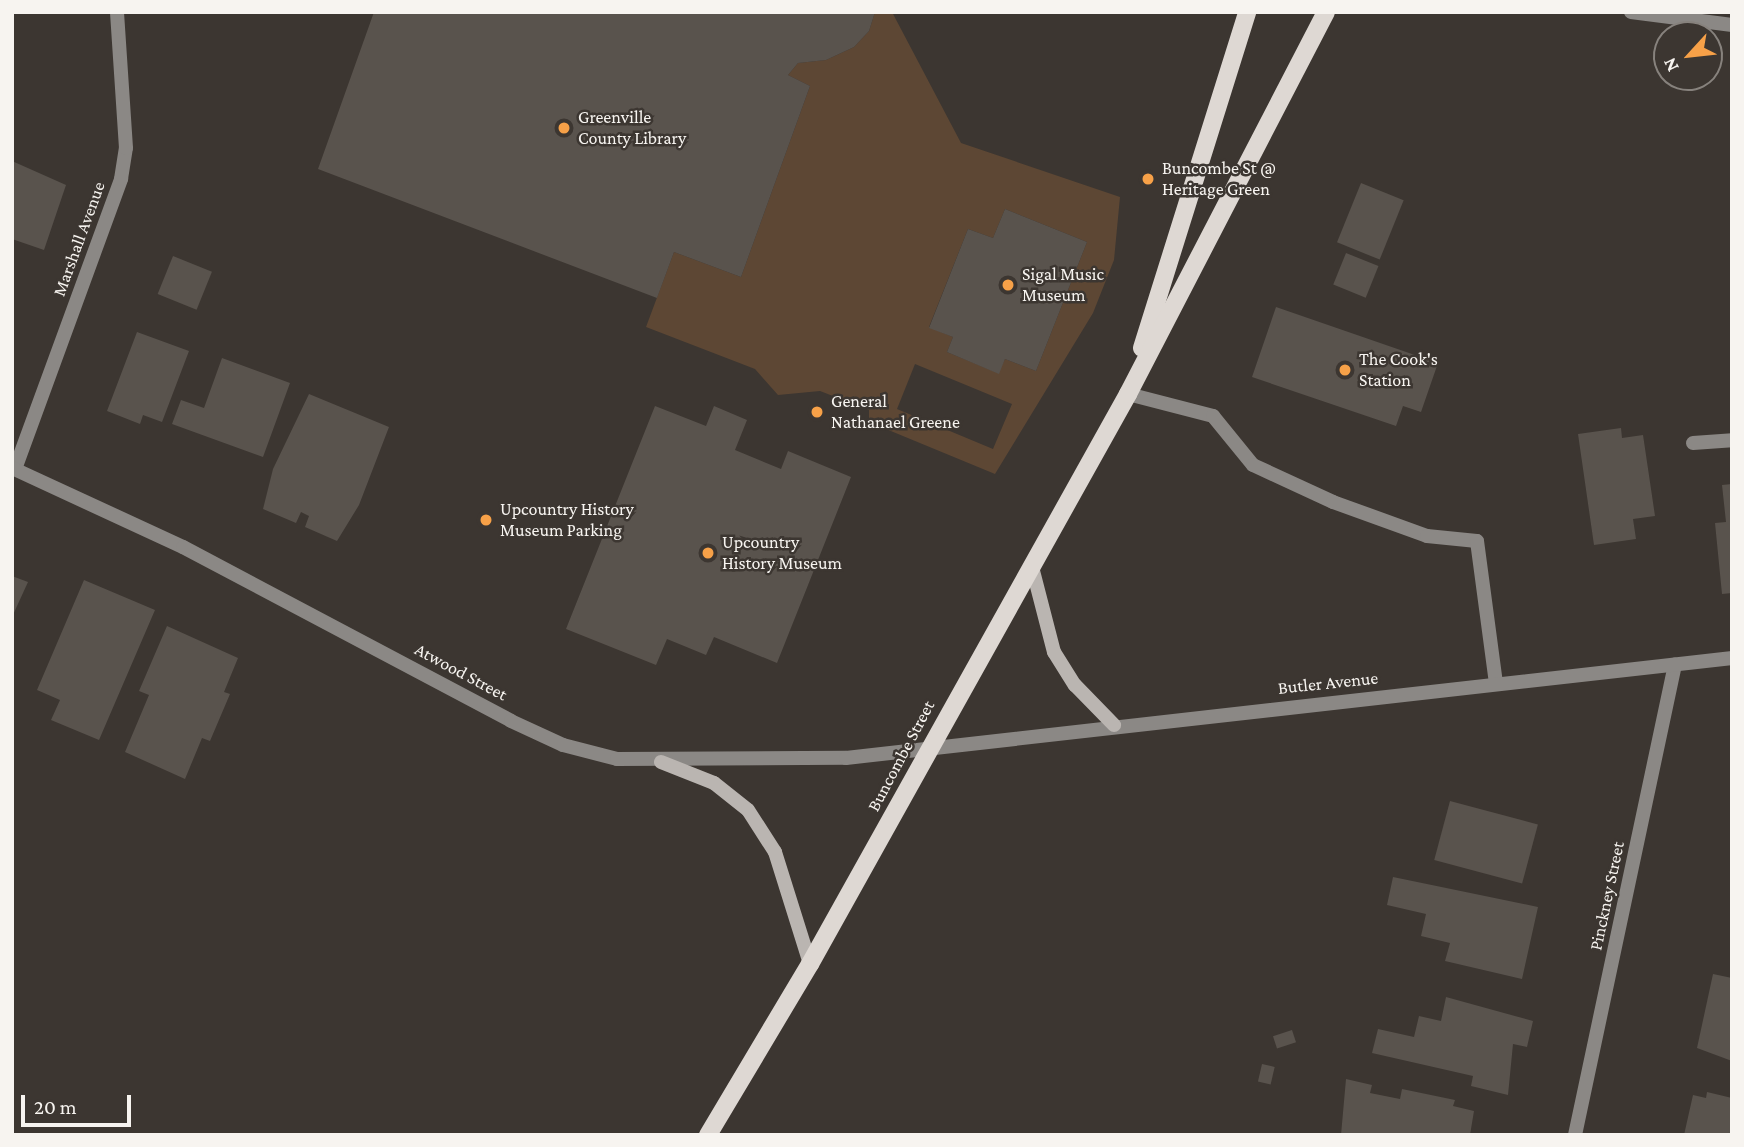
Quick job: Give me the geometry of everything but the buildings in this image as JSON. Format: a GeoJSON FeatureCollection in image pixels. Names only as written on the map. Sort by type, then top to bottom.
{"type":"FeatureCollection","features":[{"type":"Feature","properties":{"kind":"main road","name":"Buncombe Street"},"geometry":{"type":"LineString","coordinates":[[1128,394],[1247,12]]}},
{"type":"Feature","properties":{"kind":"main road","name":"Buncombe Street"},"geometry":{"type":"LineString","coordinates":[[708,1135],[810,964],[1128,394],[1326,12]]}},
{"type":"Feature","properties":{"kind":"main road"},"geometry":{"type":"LineString","coordinates":[[1032,567],[1054,652],[1075,685],[1114,725]]}},
{"type":"Feature","properties":{"kind":"main road"},"geometry":{"type":"LineString","coordinates":[[661,762],[714,783],[748,810],[775,852],[810,964]]}},
{"type":"Feature","properties":{"kind":"street","name":"Marshall Avenue"},"geometry":{"type":"LineString","coordinates":[[14,468],[121,178],[126,148],[117,12]]}},
{"type":"Feature","properties":{"kind":"street"},"geometry":{"type":"LineString","coordinates":[[1631,12],[1732,24]]}},
{"type":"Feature","properties":{"kind":"street"},"geometry":{"type":"LineString","coordinates":[[1128,394],[1213,416],[1253,465],[1333,502],[1427,536],[1477,541],[1496,684]]}},
{"type":"Feature","properties":{"kind":"street"},"geometry":{"type":"LineString","coordinates":[[1693,443],[1732,440]]}},
{"type":"Feature","properties":{"kind":"street","name":"Atwood Street"},"geometry":{"type":"LineString","coordinates":[[14,468],[183,547],[511,721],[563,745],[617,759],[661,762],[846,758],[929,751]]}},
{"type":"Feature","properties":{"kind":"street","name":"Butler Avenue"},"geometry":{"type":"LineString","coordinates":[[929,751],[1114,725],[1732,657]]}},
{"type":"Feature","properties":{"kind":"street","name":"Pinckney Street"},"geometry":{"type":"LineString","coordinates":[[1575,1135],[1675,664]]}},
{"type":"Feature","properties":{"kind":"shaded area"},"geometry":{"type":"Polygon","coordinates":[[[875,12],[892,12],[961,143],[1120,197],[1114,260],[1093,313],[995,474],[869,422],[869,410],[820,391],[778,395],[755,369],[646,327],[674,252],[741,277],[810,86],[788,75],[798,63],[826,60],[854,47],[869,31],[875,12]],[[1005,209],[993,238],[968,229],[929,327],[953,337],[947,352],[998,373],[1005,359],[1036,371],[1087,242],[1005,209]],[[915,364],[897,409],[993,449],[1012,404],[915,364]]]}},
{"type":"Feature","properties":{"kind":"place","name":"Greenville County Library"},"geometry":{"type":"Point","coordinates":[564,128]}},
{"type":"Feature","properties":{"kind":"place","name":"Buncombe St @ Heritage Green"},"geometry":{"type":"Point","coordinates":[1148,179]}},
{"type":"Feature","properties":{"kind":"place","name":"Sigal Music Museum"},"geometry":{"type":"Point","coordinates":[1008,285]}},
{"type":"Feature","properties":{"kind":"place","name":"The Cook's Station"},"geometry":{"type":"Point","coordinates":[1345,370]}},
{"type":"Feature","properties":{"kind":"place","name":"General Nathanael Greene"},"geometry":{"type":"Point","coordinates":[817,412]}},
{"type":"Feature","properties":{"kind":"place","name":"Upcountry History Museum Parking"},"geometry":{"type":"Point","coordinates":[486,520]}},
{"type":"Feature","properties":{"kind":"place","name":"Upcountry History Museum"},"geometry":{"type":"Point","coordinates":[708,553]}}]}
